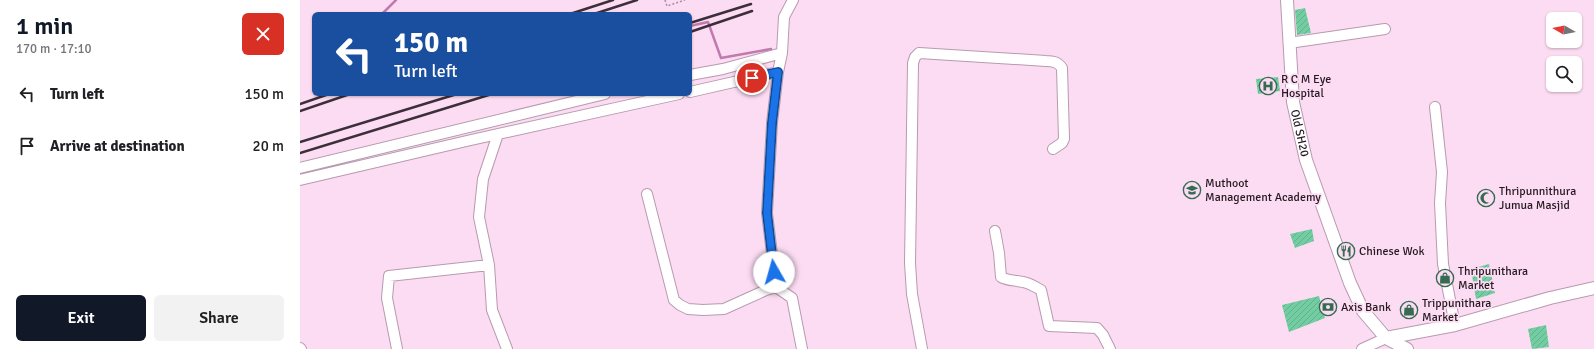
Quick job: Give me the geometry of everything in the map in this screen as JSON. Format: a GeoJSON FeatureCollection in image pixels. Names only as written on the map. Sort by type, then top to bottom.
{"type":"FeatureCollection","features":[{"type":"Feature","properties":{"kind":"main road","name":"Old SH20"},"geometry":{"type":"LineString","coordinates":[[1286,0],[1293,102],[1306,160],[1350,283],[1363,311],[1386,338]]}},
{"type":"Feature","properties":{"kind":"main road"},"geometry":{"type":"LineString","coordinates":[[1386,338],[1455,325],[1594,288]]}},
{"type":"Feature","properties":{"kind":"main road"},"geometry":{"type":"LineString","coordinates":[[1386,338],[1407,349]]}},
{"type":"Feature","properties":{"kind":"street"},"geometry":{"type":"LineString","coordinates":[[793,0],[784,17],[782,53],[778,72],[772,123],[767,213],[776,287],[792,298],[802,349]]}},
{"type":"Feature","properties":{"kind":"street"},"geometry":{"type":"LineString","coordinates":[[1290,43],[1385,29]]}},
{"type":"Feature","properties":{"kind":"street"},"geometry":{"type":"LineString","coordinates":[[692,75],[723,69],[782,53]]}},
{"type":"Feature","properties":{"kind":"street"},"geometry":{"type":"LineString","coordinates":[[922,349],[912,294],[910,263],[913,63],[915,57],[919,53],[1046,61],[1060,64],[1062,68],[1064,138],[1062,143],[1053,149]]}},
{"type":"Feature","properties":{"kind":"street"},"geometry":{"type":"LineString","coordinates":[[692,92],[778,72]]}},
{"type":"Feature","properties":{"kind":"street"},"geometry":{"type":"LineString","coordinates":[[300,168],[597,96]]}},
{"type":"Feature","properties":{"kind":"street"},"geometry":{"type":"LineString","coordinates":[[300,180],[670,96]]}},
{"type":"Feature","properties":{"kind":"street"},"geometry":{"type":"LineString","coordinates":[[1435,107],[1442,172],[1440,203],[1443,264],[1455,325]]}},
{"type":"Feature","properties":{"kind":"street"},"geometry":{"type":"LineString","coordinates":[[498,134],[483,179],[478,217],[490,265],[492,310],[508,349]]}},
{"type":"Feature","properties":{"kind":"street"},"geometry":{"type":"LineString","coordinates":[[648,194],[674,300],[680,305],[688,309],[703,310],[724,308],[776,287]]}},
{"type":"Feature","properties":{"kind":"street"},"geometry":{"type":"LineString","coordinates":[[995,231],[999,253],[1000,277],[1007,281],[1021,281],[1041,290],[1049,326],[1097,328],[1103,335],[1110,349]]}},
{"type":"Feature","properties":{"kind":"street"},"geometry":{"type":"LineString","coordinates":[[397,349],[387,298],[389,276],[490,265]]}},
{"type":"Feature","properties":{"kind":"street"},"geometry":{"type":"LineString","coordinates":[[1362,349],[1386,338]]}},
{"type":"Feature","properties":{"kind":"path"},"geometry":{"type":"LineString","coordinates":[[665,0],[667,6],[686,0]]}},
{"type":"Feature","properties":{"kind":"building"},"geometry":{"type":"Polygon","coordinates":[[[1305,8],[1311,33],[1297,35],[1295,10],[1305,8]]]}},
{"type":"Feature","properties":{"kind":"building"},"geometry":{"type":"Polygon","coordinates":[[[1278,77],[1280,91],[1258,94],[1256,79],[1278,77]]]}},
{"type":"Feature","properties":{"kind":"building"},"geometry":{"type":"Polygon","coordinates":[[[1312,229],[1314,241],[1295,248],[1290,234],[1312,229]]]}},
{"type":"Feature","properties":{"kind":"building"},"geometry":{"type":"Polygon","coordinates":[[[1489,264],[1495,293],[1476,299],[1471,269],[1489,264]]]}},
{"type":"Feature","properties":{"kind":"building"},"geometry":{"type":"Polygon","coordinates":[[[1319,296],[1325,318],[1289,332],[1282,305],[1319,296]]]}},
{"type":"Feature","properties":{"kind":"building"},"geometry":{"type":"Polygon","coordinates":[[[1546,325],[1549,347],[1532,349],[1528,329],[1546,325]]]}},
{"type":"Feature","properties":{"kind":"waterway"},"geometry":{"type":"LineString","coordinates":[[384,12],[396,0]]}},
{"type":"Feature","properties":{"kind":"waterway"},"geometry":{"type":"LineString","coordinates":[[692,26],[708,22],[721,58],[771,49]]}},
{"type":"Feature","properties":{"kind":"railway"},"geometry":{"type":"LineString","coordinates":[[576,12],[613,0]]}},
{"type":"Feature","properties":{"kind":"railway"},"geometry":{"type":"LineString","coordinates":[[600,12],[637,0]]}},
{"type":"Feature","properties":{"kind":"railway"},"geometry":{"type":"LineString","coordinates":[[692,22],[751,4]]}},
{"type":"Feature","properties":{"kind":"railway"},"geometry":{"type":"LineString","coordinates":[[692,31],[752,11]]}},
{"type":"Feature","properties":{"kind":"railway"},"geometry":{"type":"LineString","coordinates":[[300,104],[323,96]]}},
{"type":"Feature","properties":{"kind":"railway"},"geometry":{"type":"LineString","coordinates":[[300,111],[344,96]]}},
{"type":"Feature","properties":{"kind":"railway"},"geometry":{"type":"LineString","coordinates":[[300,142],[450,96]]}},
{"type":"Feature","properties":{"kind":"railway"},"geometry":{"type":"LineString","coordinates":[[300,153],[485,96]]}},
{"type":"Feature","properties":{"kind":"place","name":"R C M Eye Hospital"},"geometry":{"type":"Point","coordinates":[1268,86]}},
{"type":"Feature","properties":{"kind":"place","name":"Muthoot Management Academy"},"geometry":{"type":"Point","coordinates":[1192,190]}},
{"type":"Feature","properties":{"kind":"place","name":"Thripunnithura Jumua Masjid"},"geometry":{"type":"Point","coordinates":[1486,198]}},
{"type":"Feature","properties":{"kind":"place","name":"Chinese Wok"},"geometry":{"type":"Point","coordinates":[1346,251]}},
{"type":"Feature","properties":{"kind":"place","name":"Thripunithara Market"},"geometry":{"type":"Point","coordinates":[1445,278]}},
{"type":"Feature","properties":{"kind":"place","name":"Axis Bank"},"geometry":{"type":"Point","coordinates":[1328,307]}},
{"type":"Feature","properties":{"kind":"place","name":"Trippunithara Market"},"geometry":{"type":"Point","coordinates":[1409,310]}},
{"type":"Feature","properties":{"kind":"route"},"geometry":{"type":"LineString","coordinates":[[752,78],[778,72],[772,123],[767,213],[774,272]]}}]}
